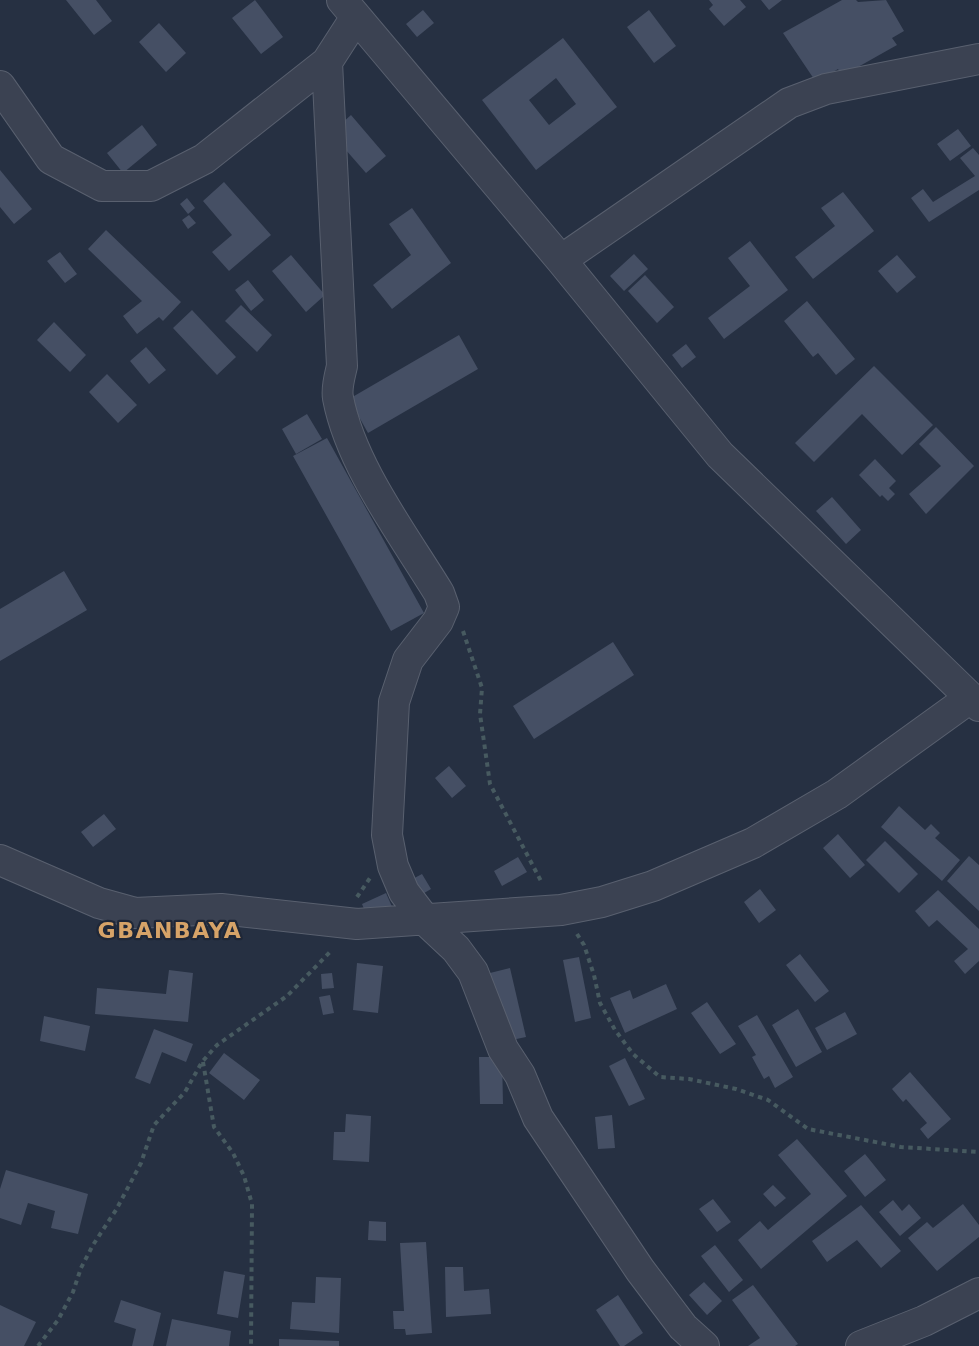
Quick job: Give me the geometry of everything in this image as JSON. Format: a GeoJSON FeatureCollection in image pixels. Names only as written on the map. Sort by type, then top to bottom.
{"type":"FeatureCollection","features":[{"type":"Feature","properties":{"kind":"street"},"geometry":{"type":"LineString","coordinates":[[0,860],[99,903],[135,913],[221,909],[357,924],[426,921],[561,910],[602,902],[653,886],[753,843],[837,794],[974,702],[720,455],[561,260],[349,8],[327,62],[342,366],[338,395],[349,434],[364,471],[439,593],[444,607],[438,621],[408,660],[396,690],[387,835],[393,866],[401,885],[426,921],[444,935],[473,972],[502,1049],[520,1075],[538,1118],[591,1200],[683,1327],[704,1346]]}},
{"type":"Feature","properties":{"kind":"street"},"geometry":{"type":"LineString","coordinates":[[561,260],[789,103],[826,89],[979,58]]}},
{"type":"Feature","properties":{"kind":"street"},"geometry":{"type":"LineString","coordinates":[[0,86],[51,159],[102,186],[151,186],[204,159],[327,62]]}},
{"type":"Feature","properties":{"kind":"street"},"geometry":{"type":"LineString","coordinates":[[861,1346],[924,1321],[979,1293]]}},
{"type":"Feature","properties":{"kind":"path"},"geometry":{"type":"LineString","coordinates":[[444,607],[459,622],[482,688],[480,714],[490,784],[531,865],[584,945],[600,1004],[615,1030],[633,1054],[660,1077],[689,1079],[736,1089],[768,1100],[808,1129],[901,1147],[979,1152]]}},
{"type":"Feature","properties":{"kind":"path"},"geometry":{"type":"LineString","coordinates":[[38,1346],[58,1320],[93,1245],[116,1210],[141,1163],[154,1125],[184,1092],[202,1062],[217,1045],[286,996],[357,924],[353,904],[375,870],[387,835]]}},
{"type":"Feature","properties":{"kind":"path"},"geometry":{"type":"LineString","coordinates":[[202,1062],[214,1127],[233,1153],[244,1176],[252,1204],[251,1346]]}},
{"type":"Feature","properties":{"kind":"building"},"geometry":{"type":"Polygon","coordinates":[[[66,0],[96,0],[112,21],[94,35],[66,0]]]}},
{"type":"Feature","properties":{"kind":"building"},"geometry":{"type":"Polygon","coordinates":[[[255,0],[283,37],[261,54],[232,18],[255,0]]]}},
{"type":"Feature","properties":{"kind":"building"},"geometry":{"type":"Polygon","coordinates":[[[709,0],[740,0],[746,7],[724,26],[709,9],[713,5],[709,0]]]}},
{"type":"Feature","properties":{"kind":"building"},"geometry":{"type":"Polygon","coordinates":[[[761,0],[782,0],[769,10],[761,0]]]}},
{"type":"Feature","properties":{"kind":"building"},"geometry":{"type":"Polygon","coordinates":[[[842,0],[858,2],[886,0],[904,31],[892,38],[897,45],[842,76],[838,69],[816,82],[783,33],[842,0]]]}},
{"type":"Feature","properties":{"kind":"building"},"geometry":{"type":"Polygon","coordinates":[[[423,10],[434,23],[417,37],[406,24],[423,10]]]}},
{"type":"Feature","properties":{"kind":"building"},"geometry":{"type":"Polygon","coordinates":[[[649,10],[676,46],[654,63],[627,27],[649,10]]]}},
{"type":"Feature","properties":{"kind":"building"},"geometry":{"type":"Polygon","coordinates":[[[159,23],[186,53],[166,72],[139,42],[159,23]]]}},
{"type":"Feature","properties":{"kind":"building"},"geometry":{"type":"Polygon","coordinates":[[[563,38],[617,107],[536,170],[482,100],[563,38]],[[556,78],[529,100],[549,125],[576,104],[556,78]]]}},
{"type":"Feature","properties":{"kind":"building"},"geometry":{"type":"Polygon","coordinates":[[[351,115],[386,156],[366,173],[331,133],[351,115]]]}},
{"type":"Feature","properties":{"kind":"building"},"geometry":{"type":"Polygon","coordinates":[[[142,125],[157,145],[123,173],[107,153],[142,125]]]}},
{"type":"Feature","properties":{"kind":"building"},"geometry":{"type":"Polygon","coordinates":[[[958,129],[971,146],[950,161],[937,144],[958,129]]]}},
{"type":"Feature","properties":{"kind":"building"},"geometry":{"type":"Polygon","coordinates":[[[973,148],[979,155],[979,190],[929,222],[911,198],[923,189],[933,202],[975,176],[960,158],[973,148]]]}},
{"type":"Feature","properties":{"kind":"building"},"geometry":{"type":"Polygon","coordinates":[[[0,170],[32,209],[14,224],[0,207],[0,170]]]}},
{"type":"Feature","properties":{"kind":"building"},"geometry":{"type":"Polygon","coordinates":[[[224,182],[271,235],[229,271],[212,252],[232,235],[203,201],[224,182]]]}},
{"type":"Feature","properties":{"kind":"building"},"geometry":{"type":"Polygon","coordinates":[[[843,192],[874,231],[813,279],[795,257],[835,226],[821,208],[843,192]]]}},
{"type":"Feature","properties":{"kind":"building"},"geometry":{"type":"Polygon","coordinates":[[[187,198],[195,208],[188,214],[180,204],[187,198]]]}},
{"type":"Feature","properties":{"kind":"building"},"geometry":{"type":"Polygon","coordinates":[[[412,208],[451,263],[392,309],[373,285],[411,255],[389,224],[412,208]]]}},
{"type":"Feature","properties":{"kind":"building"},"geometry":{"type":"Polygon","coordinates":[[[189,215],[196,223],[188,229],[182,220],[189,215]]]}},
{"type":"Feature","properties":{"kind":"building"},"geometry":{"type":"Polygon","coordinates":[[[106,230],[181,302],[163,321],[159,317],[137,334],[123,316],[142,301],[88,249],[106,230]]]}},
{"type":"Feature","properties":{"kind":"building"},"geometry":{"type":"Polygon","coordinates":[[[750,241],[788,290],[724,339],[708,318],[750,286],[728,258],[750,241]]]}},
{"type":"Feature","properties":{"kind":"building"},"geometry":{"type":"Polygon","coordinates":[[[60,252],[77,274],[65,283],[47,261],[60,252]]]}},
{"type":"Feature","properties":{"kind":"building"},"geometry":{"type":"Polygon","coordinates":[[[634,254],[648,269],[624,291],[610,276],[634,254]]]}},
{"type":"Feature","properties":{"kind":"building"},"geometry":{"type":"Polygon","coordinates":[[[291,255],[325,295],[306,312],[272,271],[291,255]]]}},
{"type":"Feature","properties":{"kind":"building"},"geometry":{"type":"Polygon","coordinates":[[[897,255],[916,277],[897,293],[878,271],[897,255]]]}},
{"type":"Feature","properties":{"kind":"building"},"geometry":{"type":"Polygon","coordinates":[[[645,275],[674,307],[657,323],[628,291],[645,275]]]}},
{"type":"Feature","properties":{"kind":"building"},"geometry":{"type":"Polygon","coordinates":[[[248,280],[264,300],[251,311],[235,290],[248,280]]]}},
{"type":"Feature","properties":{"kind":"building"},"geometry":{"type":"Polygon","coordinates":[[[807,301],[855,359],[836,375],[818,353],[813,357],[784,321],[807,301]]]}},
{"type":"Feature","properties":{"kind":"building"},"geometry":{"type":"Polygon","coordinates":[[[241,305],[272,335],[257,352],[225,321],[241,305]]]}},
{"type":"Feature","properties":{"kind":"building"},"geometry":{"type":"Polygon","coordinates":[[[192,310],[236,357],[217,375],[173,328],[192,310]]]}},
{"type":"Feature","properties":{"kind":"building"},"geometry":{"type":"Polygon","coordinates":[[[54,322],[86,355],[70,372],[37,340],[54,322]]]}},
{"type":"Feature","properties":{"kind":"building"},"geometry":{"type":"Polygon","coordinates":[[[459,335],[478,369],[368,433],[349,399],[459,335]]]}},
{"type":"Feature","properties":{"kind":"building"},"geometry":{"type":"Polygon","coordinates":[[[686,344],[696,357],[682,368],[672,355],[686,344]]]}},
{"type":"Feature","properties":{"kind":"building"},"geometry":{"type":"Polygon","coordinates":[[[146,347],[166,370],[149,384],[130,361],[146,347]]]}},
{"type":"Feature","properties":{"kind":"building"},"geometry":{"type":"Polygon","coordinates":[[[874,366],[933,425],[902,455],[862,414],[814,462],[795,443],[874,366]]]}},
{"type":"Feature","properties":{"kind":"building"},"geometry":{"type":"Polygon","coordinates":[[[107,374],[137,405],[118,423],[89,392],[107,374]]]}},
{"type":"Feature","properties":{"kind":"building"},"geometry":{"type":"Polygon","coordinates":[[[307,414],[322,439],[296,454],[282,429],[307,414]]]}},
{"type":"Feature","properties":{"kind":"building"},"geometry":{"type":"Polygon","coordinates":[[[936,427],[974,466],[926,514],[909,494],[941,466],[919,444],[936,427]]]}},
{"type":"Feature","properties":{"kind":"building"},"geometry":{"type":"Polygon","coordinates":[[[327,438],[424,613],[391,631],[293,456],[327,438]]]}},
{"type":"Feature","properties":{"kind":"building"},"geometry":{"type":"Polygon","coordinates":[[[875,459],[896,481],[889,488],[895,494],[888,501],[882,495],[880,497],[859,475],[875,459]]]}},
{"type":"Feature","properties":{"kind":"building"},"geometry":{"type":"Polygon","coordinates":[[[832,497],[861,530],[846,544],[816,511],[832,497]]]}},
{"type":"Feature","properties":{"kind":"building"},"geometry":{"type":"Polygon","coordinates":[[[64,571],[87,610],[0,661],[0,609],[64,571]]]}},
{"type":"Feature","properties":{"kind":"building"},"geometry":{"type":"Polygon","coordinates":[[[613,642],[634,675],[534,739],[513,706],[613,642]]]}},
{"type":"Feature","properties":{"kind":"building"},"geometry":{"type":"Polygon","coordinates":[[[449,766],[466,786],[452,798],[435,778],[449,766]]]}},
{"type":"Feature","properties":{"kind":"building"},"geometry":{"type":"Polygon","coordinates":[[[899,806],[925,830],[931,824],[940,833],[935,838],[960,860],[942,881],[881,827],[899,806]]]}},
{"type":"Feature","properties":{"kind":"building"},"geometry":{"type":"Polygon","coordinates":[[[104,814],[116,829],[93,847],[81,832],[104,814]]]}},
{"type":"Feature","properties":{"kind":"building"},"geometry":{"type":"Polygon","coordinates":[[[838,834],[865,865],[850,878],[823,848],[838,834]]]}},
{"type":"Feature","properties":{"kind":"building"},"geometry":{"type":"Polygon","coordinates":[[[885,841],[918,874],[899,893],[866,860],[885,841]]]}},
{"type":"Feature","properties":{"kind":"building"},"geometry":{"type":"Polygon","coordinates":[[[969,856],[979,865],[979,911],[947,881],[969,856]]]}},
{"type":"Feature","properties":{"kind":"building"},"geometry":{"type":"Polygon","coordinates":[[[518,857],[527,872],[502,886],[494,871],[518,857]]]}},
{"type":"Feature","properties":{"kind":"building"},"geometry":{"type":"Polygon","coordinates":[[[422,874],[431,889],[414,899],[405,883],[422,874]]]}},
{"type":"Feature","properties":{"kind":"building"},"geometry":{"type":"Polygon","coordinates":[[[760,889],[776,910],[759,923],[744,902],[760,889]]]}},
{"type":"Feature","properties":{"kind":"building"},"geometry":{"type":"Polygon","coordinates":[[[938,890],[979,929],[979,961],[965,974],[954,961],[968,949],[937,920],[929,927],[915,911],[938,890]]]}},
{"type":"Feature","properties":{"kind":"building"},"geometry":{"type":"Polygon","coordinates":[[[386,893],[393,909],[368,919],[362,904],[386,893]]]}},
{"type":"Feature","properties":{"kind":"building"},"geometry":{"type":"Polygon","coordinates":[[[800,954],[829,991],[815,1002],[786,965],[800,954]]]}},
{"type":"Feature","properties":{"kind":"building"},"geometry":{"type":"Polygon","coordinates":[[[579,957],[591,1018],[575,1022],[563,960],[579,957]]]}},
{"type":"Feature","properties":{"kind":"building"},"geometry":{"type":"Polygon","coordinates":[[[357,963],[383,966],[378,1013],[353,1010],[357,963]]]}},
{"type":"Feature","properties":{"kind":"building"},"geometry":{"type":"Polygon","coordinates":[[[510,968],[526,1037],[502,1042],[486,974],[510,968]]]}},
{"type":"Feature","properties":{"kind":"building"},"geometry":{"type":"Polygon","coordinates":[[[169,970],[193,973],[188,1022],[95,1014],[97,988],[166,994],[169,970]]]}},
{"type":"Feature","properties":{"kind":"building"},"geometry":{"type":"Polygon","coordinates":[[[332,973],[334,988],[322,989],[321,974],[332,973]]]}},
{"type":"Feature","properties":{"kind":"building"},"geometry":{"type":"Polygon","coordinates":[[[666,984],[677,1009],[625,1033],[610,998],[630,990],[633,999],[666,984]]]}},
{"type":"Feature","properties":{"kind":"building"},"geometry":{"type":"Polygon","coordinates":[[[330,995],[334,1013],[323,1015],[319,997],[330,995]]]}},
{"type":"Feature","properties":{"kind":"building"},"geometry":{"type":"Polygon","coordinates":[[[707,1002],[736,1044],[720,1054],[691,1013],[707,1002]]]}},
{"type":"Feature","properties":{"kind":"building"},"geometry":{"type":"Polygon","coordinates":[[[798,1009],[822,1052],[796,1067],[772,1025],[798,1009]]]}},
{"type":"Feature","properties":{"kind":"building"},"geometry":{"type":"Polygon","coordinates":[[[845,1012],[857,1034],[827,1050],[815,1028],[845,1012]]]}},
{"type":"Feature","properties":{"kind":"building"},"geometry":{"type":"Polygon","coordinates":[[[757,1015],[793,1077],[775,1088],[769,1076],[764,1079],[752,1057],[756,1055],[738,1026],[757,1015]]]}},
{"type":"Feature","properties":{"kind":"building"},"geometry":{"type":"Polygon","coordinates":[[[44,1016],[90,1026],[85,1051],[40,1041],[44,1016]]]}},
{"type":"Feature","properties":{"kind":"building"},"geometry":{"type":"Polygon","coordinates":[[[154,1029],[193,1044],[186,1062],[162,1052],[150,1084],[135,1078],[154,1029]]]}},
{"type":"Feature","properties":{"kind":"building"},"geometry":{"type":"Polygon","coordinates":[[[224,1053],[260,1080],[244,1100],[209,1073],[224,1053]]]}},
{"type":"Feature","properties":{"kind":"building"},"geometry":{"type":"Polygon","coordinates":[[[479,1057],[502,1057],[503,1104],[480,1104],[479,1057]]]}},
{"type":"Feature","properties":{"kind":"building"},"geometry":{"type":"Polygon","coordinates":[[[625,1058],[645,1099],[629,1106],[609,1066],[625,1058]]]}},
{"type":"Feature","properties":{"kind":"building"},"geometry":{"type":"Polygon","coordinates":[[[910,1072],[951,1119],[928,1139],[920,1129],[927,1123],[906,1099],[903,1102],[892,1089],[910,1072]]]}},
{"type":"Feature","properties":{"kind":"building"},"geometry":{"type":"Polygon","coordinates":[[[346,1114],[371,1116],[369,1162],[333,1160],[334,1132],[345,1132],[346,1114]]]}},
{"type":"Feature","properties":{"kind":"building"},"geometry":{"type":"Polygon","coordinates":[[[612,1115],[615,1148],[598,1149],[595,1117],[612,1115]]]}},
{"type":"Feature","properties":{"kind":"building"},"geometry":{"type":"Polygon","coordinates":[[[797,1139],[847,1196],[761,1269],[738,1240],[760,1221],[768,1230],[811,1194],[778,1155],[797,1139]]]}},
{"type":"Feature","properties":{"kind":"building"},"geometry":{"type":"Polygon","coordinates":[[[865,1154],[886,1180],[865,1197],[844,1171],[865,1154]]]}},
{"type":"Feature","properties":{"kind":"building"},"geometry":{"type":"Polygon","coordinates":[[[6,1170],[88,1194],[78,1234],[51,1228],[55,1211],[28,1203],[21,1225],[0,1218],[0,1189],[6,1170]]]}},
{"type":"Feature","properties":{"kind":"building"},"geometry":{"type":"Polygon","coordinates":[[[773,1185],[786,1198],[775,1207],[763,1194],[773,1185]]]}},
{"type":"Feature","properties":{"kind":"building"},"geometry":{"type":"Polygon","coordinates":[[[713,1199],[731,1222],[717,1232],[699,1209],[713,1199]]]}},
{"type":"Feature","properties":{"kind":"building"},"geometry":{"type":"Polygon","coordinates":[[[893,1200],[902,1211],[909,1204],[921,1218],[900,1236],[879,1212],[893,1200]]]}},
{"type":"Feature","properties":{"kind":"building"},"geometry":{"type":"Polygon","coordinates":[[[963,1204],[979,1225],[979,1237],[937,1271],[908,1238],[927,1222],[933,1228],[963,1204]]]}},
{"type":"Feature","properties":{"kind":"building"},"geometry":{"type":"Polygon","coordinates":[[[861,1205],[901,1251],[881,1268],[857,1240],[827,1262],[812,1241],[861,1205]]]}},
{"type":"Feature","properties":{"kind":"building"},"geometry":{"type":"Polygon","coordinates":[[[369,1221],[386,1222],[386,1241],[368,1240],[369,1221]]]}},
{"type":"Feature","properties":{"kind":"building"},"geometry":{"type":"Polygon","coordinates":[[[426,1242],[432,1333],[406,1335],[405,1329],[394,1329],[393,1311],[404,1311],[400,1243],[426,1242]]]}},
{"type":"Feature","properties":{"kind":"building"},"geometry":{"type":"Polygon","coordinates":[[[715,1245],[743,1280],[729,1292],[701,1256],[715,1245]]]}},
{"type":"Feature","properties":{"kind":"building"},"geometry":{"type":"Polygon","coordinates":[[[445,1267],[463,1267],[464,1291],[489,1289],[491,1314],[446,1317],[445,1267]]]}},
{"type":"Feature","properties":{"kind":"building"},"geometry":{"type":"Polygon","coordinates":[[[224,1271],[245,1275],[238,1318],[217,1314],[224,1271]]]}},
{"type":"Feature","properties":{"kind":"building"},"geometry":{"type":"Polygon","coordinates":[[[316,1277],[341,1278],[339,1333],[290,1329],[292,1302],[315,1303],[316,1277]]]}},
{"type":"Feature","properties":{"kind":"building"},"geometry":{"type":"Polygon","coordinates":[[[704,1282],[722,1301],[707,1315],[689,1295],[704,1282]]]}},
{"type":"Feature","properties":{"kind":"building"},"geometry":{"type":"Polygon","coordinates":[[[753,1285],[798,1344],[795,1346],[748,1346],[760,1338],[732,1300],[753,1285]]]}},
{"type":"Feature","properties":{"kind":"building"},"geometry":{"type":"Polygon","coordinates":[[[618,1295],[643,1333],[624,1346],[620,1346],[596,1310],[618,1295]]]}},
{"type":"Feature","properties":{"kind":"building"},"geometry":{"type":"Polygon","coordinates":[[[121,1300],[161,1313],[153,1346],[132,1346],[136,1329],[114,1322],[121,1300]]]}},
{"type":"Feature","properties":{"kind":"building"},"geometry":{"type":"Polygon","coordinates":[[[0,1305],[36,1322],[24,1346],[0,1346],[0,1305]]]}},
{"type":"Feature","properties":{"kind":"building"},"geometry":{"type":"Polygon","coordinates":[[[172,1319],[231,1331],[229,1346],[166,1346],[172,1319]]]}},
{"type":"Feature","properties":{"kind":"building"},"geometry":{"type":"Polygon","coordinates":[[[279,1339],[339,1341],[339,1346],[279,1346],[279,1339]]]}},
{"type":"Feature","properties":{"kind":"district","name":"GBANBAYA"},"geometry":{"type":"Point","coordinates":[170,930]}}]}
